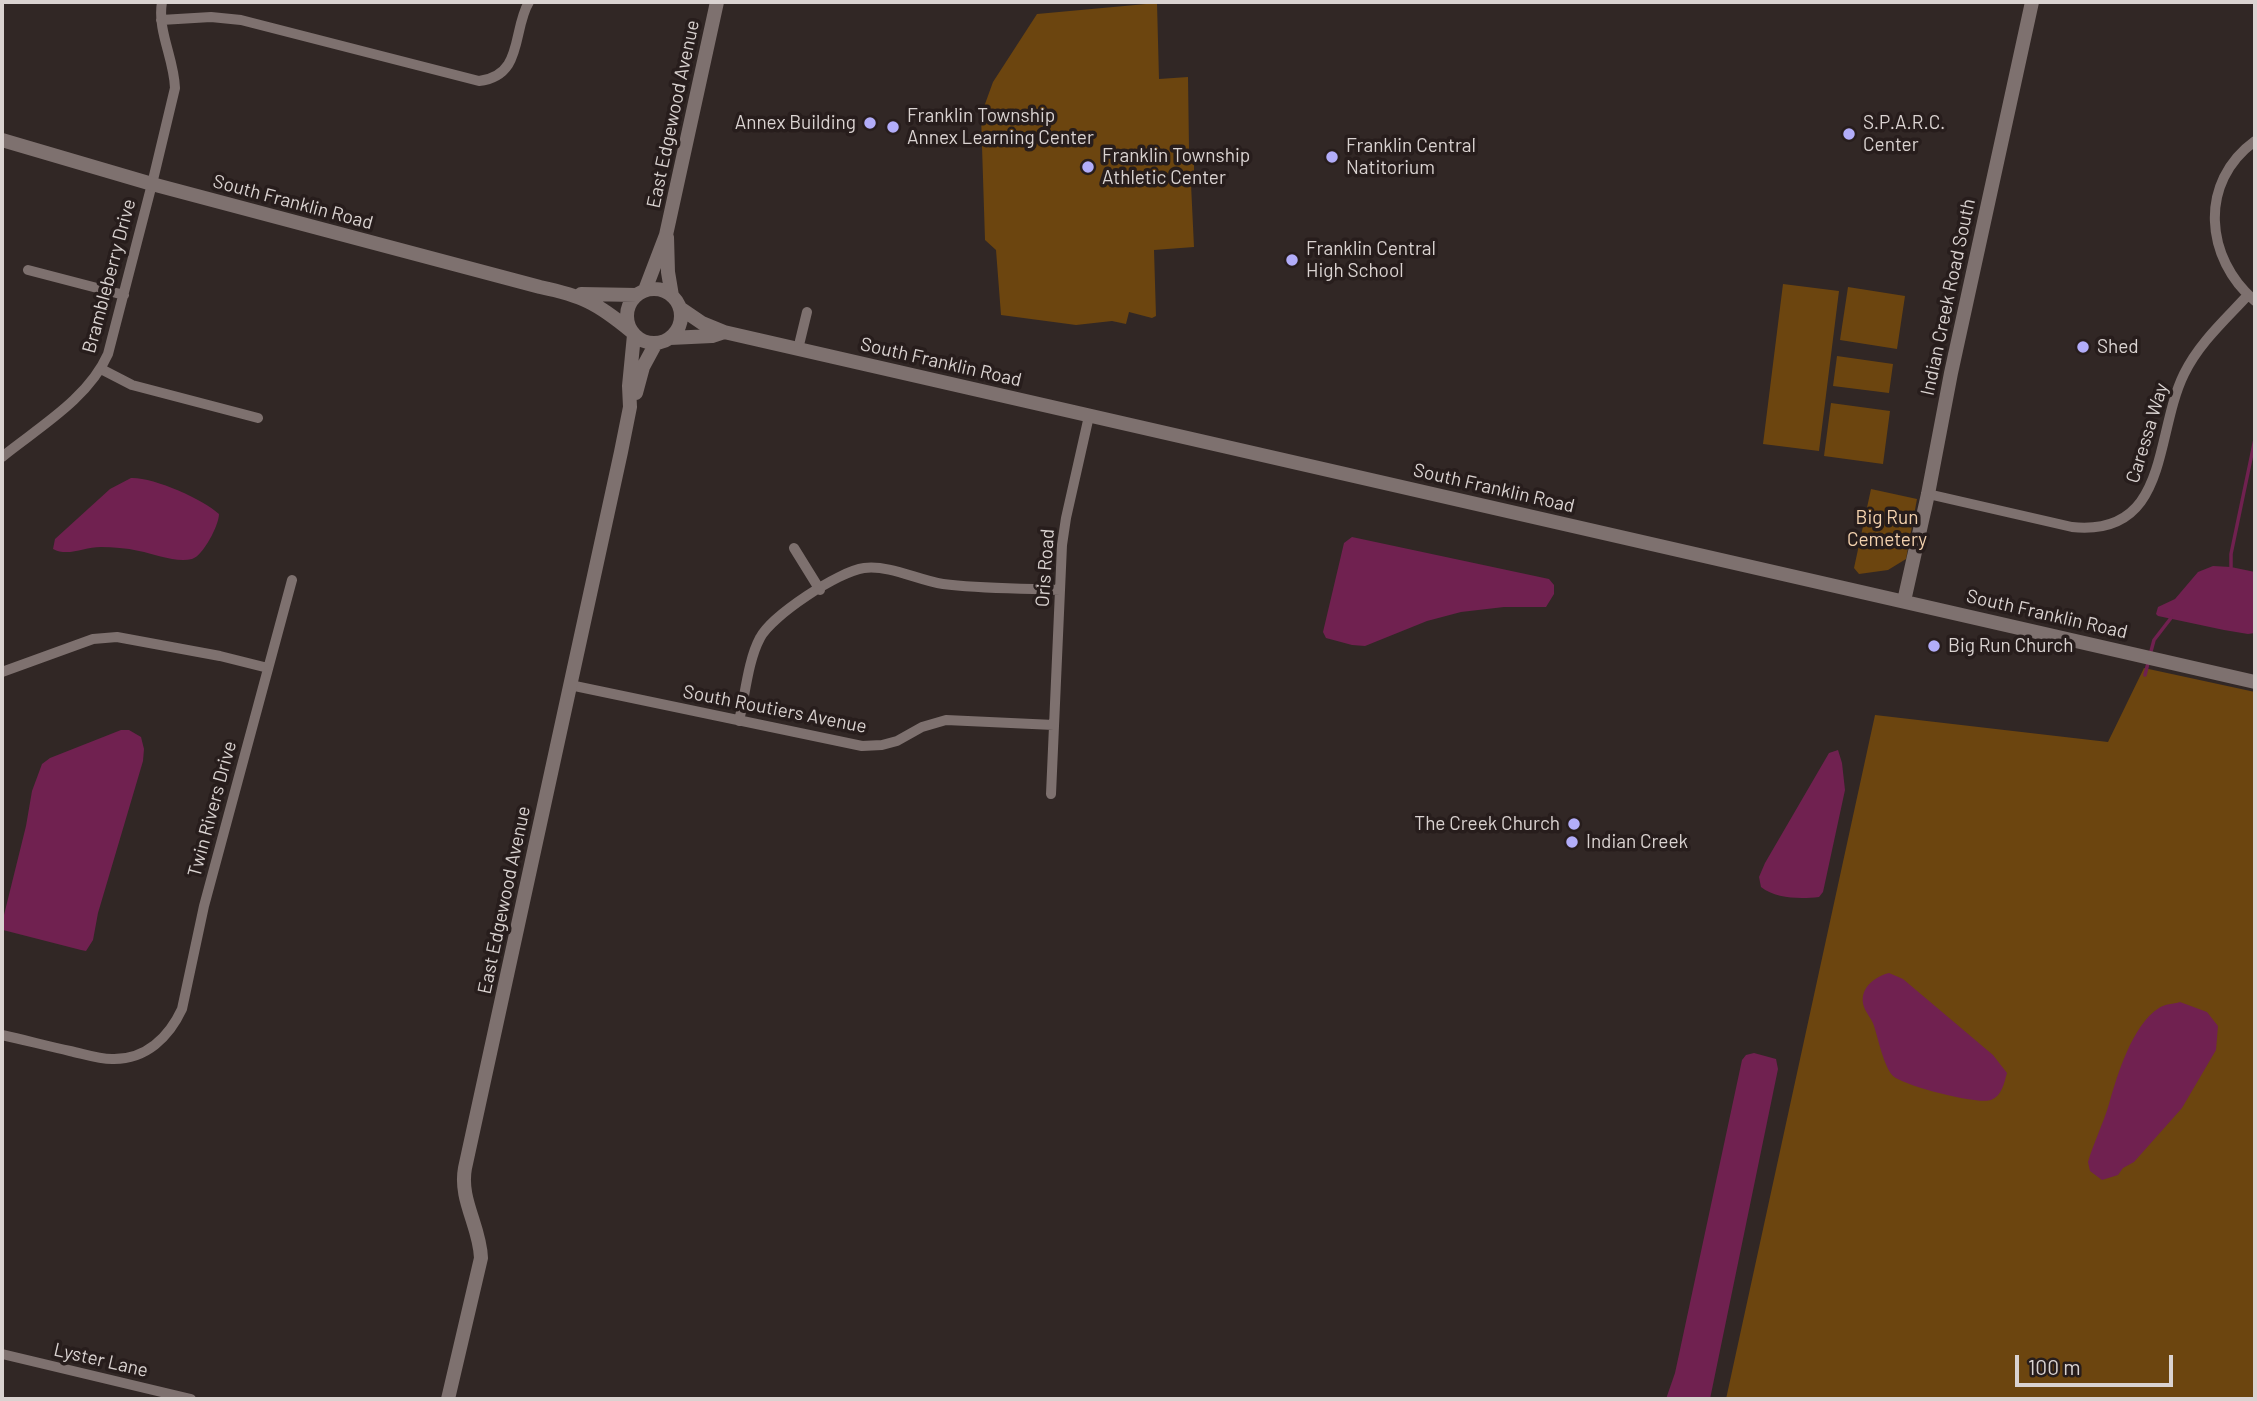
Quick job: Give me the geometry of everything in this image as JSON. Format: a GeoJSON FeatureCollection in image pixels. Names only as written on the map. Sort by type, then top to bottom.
{"type":"FeatureCollection","features":[{"type":"Feature","properties":{"kind":"main road","name":"East Edgewood Avenue"},"geometry":{"type":"LineString","coordinates":[[666,235],[718,2]]}},
{"type":"Feature","properties":{"kind":"main road","name":"Indian Creek Road South"},"geometry":{"type":"LineString","coordinates":[[1904,601],[2032,2]]}},
{"type":"Feature","properties":{"kind":"main road","name":"South Franklin Road"},"geometry":{"type":"LineString","coordinates":[[2,140],[152,184],[576,295],[608,312],[633,333]]}},
{"type":"Feature","properties":{"kind":"main road"},"geometry":{"type":"LineString","coordinates":[[630,407],[633,333],[627,312],[631,303],[641,293],[666,235]]}},
{"type":"Feature","properties":{"kind":"main road"},"geometry":{"type":"LineString","coordinates":[[630,407],[636,396],[643,367],[663,341],[679,327],[681,318],[668,267],[666,235]]}},
{"type":"Feature","properties":{"kind":"main road"},"geometry":{"type":"LineString","coordinates":[[641,293],[659,289],[676,302]]}},
{"type":"Feature","properties":{"kind":"main road","name":"South Franklin Road"},"geometry":{"type":"LineString","coordinates":[[576,295],[641,293]]}},
{"type":"Feature","properties":{"kind":"main road","name":"South Franklin Road"},"geometry":{"type":"LineString","coordinates":[[676,302],[702,323],[724,332],[2255,681]]}},
{"type":"Feature","properties":{"kind":"main road","name":"South Franklin Road"},"geometry":{"type":"LineString","coordinates":[[663,341],[712,336],[724,332]]}},
{"type":"Feature","properties":{"kind":"main road"},"geometry":{"type":"LineString","coordinates":[[633,333],[647,342],[663,341]]}},
{"type":"Feature","properties":{"kind":"main road","name":"East Edgewood Avenue"},"geometry":{"type":"LineString","coordinates":[[448,1399],[481,1258],[479,1240],[464,1192],[465,1168],[630,407]]}},
{"type":"Feature","properties":{"kind":"street","name":"Brambleberry Drive"},"geometry":{"type":"LineString","coordinates":[[2,457],[75,399],[101,369],[108,354],[175,88],[161,20],[162,2]]}},
{"type":"Feature","properties":{"kind":"street"},"geometry":{"type":"LineString","coordinates":[[161,20],[211,17],[241,20],[479,81],[498,75],[506,69],[511,61],[524,10],[529,2]]}},
{"type":"Feature","properties":{"kind":"street"},"geometry":{"type":"LineString","coordinates":[[2251,298],[2230,274],[2219,252],[2215,211],[2225,176],[2235,160],[2252,144]]}},
{"type":"Feature","properties":{"kind":"street"},"geometry":{"type":"LineString","coordinates":[[28,270],[124,295]]}},
{"type":"Feature","properties":{"kind":"street","name":"Caressa Way"},"geometry":{"type":"LineString","coordinates":[[1928,494],[2072,527],[2091,529],[2124,518],[2138,508],[2155,478],[2171,406],[2185,372],[2209,336],[2251,298]]}},
{"type":"Feature","properties":{"kind":"street"},"geometry":{"type":"LineString","coordinates":[[798,349],[807,312]]}},
{"type":"Feature","properties":{"kind":"street"},"geometry":{"type":"LineString","coordinates":[[101,369],[132,385],[258,418]]}},
{"type":"Feature","properties":{"kind":"street","name":"Oris Road"},"geometry":{"type":"LineString","coordinates":[[1051,794],[1066,518],[1089,416]]}},
{"type":"Feature","properties":{"kind":"street"},"geometry":{"type":"LineString","coordinates":[[794,548],[820,590]]}},
{"type":"Feature","properties":{"kind":"street"},"geometry":{"type":"LineString","coordinates":[[739,721],[759,639],[775,619],[855,570],[875,568],[942,584],[1060,590]]}},
{"type":"Feature","properties":{"kind":"street","name":"Twin Rivers Drive"},"geometry":{"type":"LineString","coordinates":[[2,1035],[113,1059],[137,1055],[159,1043],[172,1027],[182,1009],[204,906],[292,580]]}},
{"type":"Feature","properties":{"kind":"street"},"geometry":{"type":"LineString","coordinates":[[2,672],[93,639],[117,637],[220,656],[268,668]]}},
{"type":"Feature","properties":{"kind":"street","name":"South Routiers Avenue"},"geometry":{"type":"LineString","coordinates":[[570,685],[867,747],[897,741],[922,727],[946,719],[1054,725]]}},
{"type":"Feature","properties":{"kind":"street","name":"Lyster Lane"},"geometry":{"type":"LineString","coordinates":[[2,1354],[191,1399]]}},
{"type":"Feature","properties":{"kind":"green space","name":"Franklin Township Athletic Center"},"geometry":{"type":"Polygon","coordinates":[[[1157,3],[1159,79],[1188,77],[1189,149],[1194,149],[1194,183],[1191,184],[1194,247],[1154,250],[1156,316],[1152,318],[1129,312],[1126,324],[1112,321],[1076,325],[1001,315],[996,250],[985,240],[981,115],[993,82],[1037,14],[1157,3]]]}},
{"type":"Feature","properties":{"kind":"green space"},"geometry":{"type":"Polygon","coordinates":[[[1783,284],[1839,291],[1819,451],[1763,444],[1783,284]]]}},
{"type":"Feature","properties":{"kind":"green space"},"geometry":{"type":"Polygon","coordinates":[[[1848,287],[1905,296],[1897,349],[1840,340],[1848,287]]]}},
{"type":"Feature","properties":{"kind":"green space"},"geometry":{"type":"Polygon","coordinates":[[[1837,356],[1893,364],[1889,393],[1833,386],[1837,356]]]}},
{"type":"Feature","properties":{"kind":"green space"},"geometry":{"type":"Polygon","coordinates":[[[1831,403],[1890,411],[1883,464],[1824,456],[1831,403]]]}},
{"type":"Feature","properties":{"kind":"green space","name":"Big Run Cemetery"},"geometry":{"type":"Polygon","coordinates":[[[1871,489],[1917,499],[1906,559],[1888,570],[1859,574],[1854,568],[1871,489]]]}},
{"type":"Feature","properties":{"kind":"green space"},"geometry":{"type":"Polygon","coordinates":[[[2144,668],[2255,692],[2255,1399],[1726,1399],[1875,715],[2108,742],[2144,668]]]}},
{"type":"Feature","properties":{"kind":"shaded area"},"geometry":{"type":"Polygon","coordinates":[[[131,478],[152,481],[177,490],[219,514],[210,540],[196,557],[179,560],[110,547],[70,552],[53,549],[55,539],[110,489],[131,478]]]}},
{"type":"Feature","properties":{"kind":"shaded area"},"geometry":{"type":"Polygon","coordinates":[[[1352,537],[1549,579],[1554,585],[1554,594],[1546,607],[1504,607],[1461,612],[1427,621],[1365,646],[1326,638],[1323,632],[1344,543],[1352,537]]]}},
{"type":"Feature","properties":{"kind":"shaded area"},"geometry":{"type":"Polygon","coordinates":[[[2213,566],[2255,572],[2255,633],[2224,630],[2156,614],[2158,607],[2175,599],[2198,572],[2213,566]]]}},
{"type":"Feature","properties":{"kind":"shaded area"},"geometry":{"type":"Polygon","coordinates":[[[121,730],[129,730],[141,737],[143,761],[98,913],[93,940],[86,951],[3,930],[2,923],[32,791],[42,764],[50,758],[121,730]]]}},
{"type":"Feature","properties":{"kind":"shaded area"},"geometry":{"type":"Polygon","coordinates":[[[1838,750],[1845,790],[1823,892],[1819,897],[1797,898],[1767,891],[1761,887],[1759,877],[1765,863],[1829,753],[1838,750]]]}},
{"type":"Feature","properties":{"kind":"shaded area"},"geometry":{"type":"Polygon","coordinates":[[[1889,973],[1903,979],[1993,1055],[2007,1073],[1998,1096],[1991,1100],[1972,1100],[1911,1085],[1893,1076],[1863,1001],[1865,989],[1878,977],[1889,973]]]}},
{"type":"Feature","properties":{"kind":"shaded area"},"geometry":{"type":"Polygon","coordinates":[[[2180,1002],[2207,1012],[2218,1026],[2216,1050],[2182,1108],[2134,1162],[2123,1168],[2118,1175],[2102,1180],[2090,1171],[2088,1162],[2133,1038],[2149,1016],[2161,1007],[2180,1002]]]}},
{"type":"Feature","properties":{"kind":"shaded area"},"geometry":{"type":"Polygon","coordinates":[[[1754,1053],[1776,1059],[1778,1069],[1710,1399],[1666,1399],[1675,1373],[1742,1060],[1746,1055],[1754,1053]]]}},
{"type":"Feature","properties":{"kind":"waterway"},"geometry":{"type":"LineString","coordinates":[[2231,567],[2231,554],[2255,439]]}},
{"type":"Feature","properties":{"kind":"waterway"},"geometry":{"type":"LineString","coordinates":[[2150,655],[2154,640],[2171,618]]}},
{"type":"Feature","properties":{"kind":"waterway"},"geometry":{"type":"LineString","coordinates":[[2145,675],[2148,663]]}},
{"type":"Feature","properties":{"kind":"place","name":"Annex Building"},"geometry":{"type":"Point","coordinates":[870,123]}},
{"type":"Feature","properties":{"kind":"place","name":"Franklin Township Annex Learning Center"},"geometry":{"type":"Point","coordinates":[893,127]}},
{"type":"Feature","properties":{"kind":"place","name":"S.P.A.R.C. Center"},"geometry":{"type":"Point","coordinates":[1849,134]}},
{"type":"Feature","properties":{"kind":"place","name":"Franklin Central Natitorium"},"geometry":{"type":"Point","coordinates":[1332,157]}},
{"type":"Feature","properties":{"kind":"place","name":"Franklin Township Athletic Center"},"geometry":{"type":"Point","coordinates":[1088,167]}},
{"type":"Feature","properties":{"kind":"place","name":"Franklin Central High School"},"geometry":{"type":"Point","coordinates":[1292,260]}},
{"type":"Feature","properties":{"kind":"place","name":"Shed"},"geometry":{"type":"Point","coordinates":[2083,347]}},
{"type":"Feature","properties":{"kind":"place","name":"Big Run Church"},"geometry":{"type":"Point","coordinates":[1934,646]}},
{"type":"Feature","properties":{"kind":"place","name":"The Creek Church"},"geometry":{"type":"Point","coordinates":[1574,824]}},
{"type":"Feature","properties":{"kind":"place","name":"Indian Creek"},"geometry":{"type":"Point","coordinates":[1572,842]}}]}
